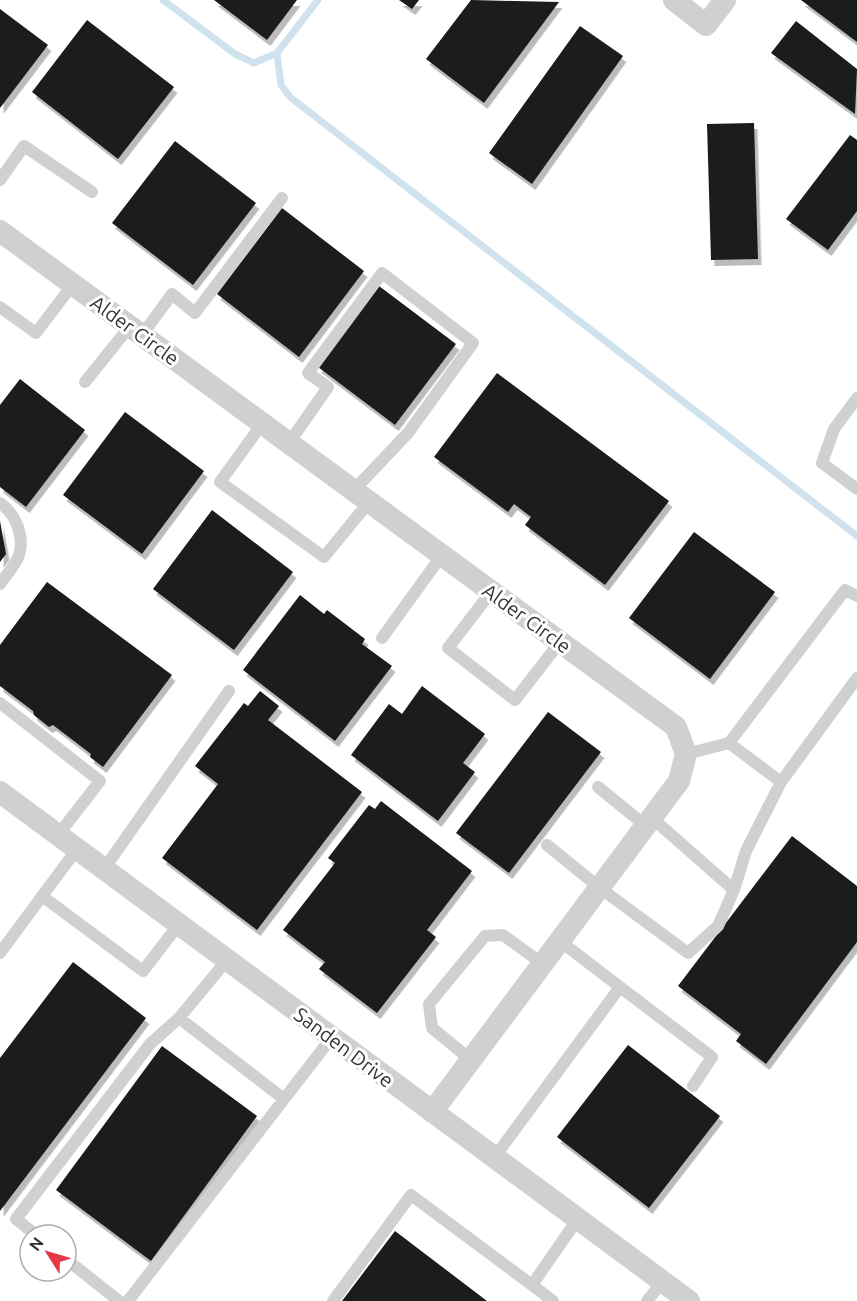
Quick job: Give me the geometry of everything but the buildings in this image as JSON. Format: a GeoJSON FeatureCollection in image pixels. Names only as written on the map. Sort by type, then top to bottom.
{"type":"FeatureCollection","features":[{"type":"Feature","properties":{"kind":"street"},"geometry":{"type":"LineString","coordinates":[[674,0],[706,25],[725,0]]}},
{"type":"Feature","properties":{"kind":"street","name":"Alder Circle"},"geometry":{"type":"LineString","coordinates":[[0,231],[676,728],[686,754]]}},
{"type":"Feature","properties":{"kind":"street"},"geometry":{"type":"LineString","coordinates":[[432,1112],[679,781],[686,754]]}},
{"type":"Feature","properties":{"kind":"street","name":"Sanden Drive"},"geometry":{"type":"LineString","coordinates":[[0,792],[689,1301]]}},
{"type":"Feature","properties":{"kind":"lane"},"geometry":{"type":"LineString","coordinates":[[0,180],[24,146],[92,192]]}},
{"type":"Feature","properties":{"kind":"lane"},"geometry":{"type":"LineString","coordinates":[[85,382],[172,294],[195,314],[282,198]]}},
{"type":"Feature","properties":{"kind":"lane"},"geometry":{"type":"LineString","coordinates":[[262,424],[220,482],[324,557],[361,496],[473,343],[382,273],[308,373],[328,387],[289,443]]}},
{"type":"Feature","properties":{"kind":"lane"},"geometry":{"type":"LineString","coordinates":[[0,307],[36,333],[73,284]]}},
{"type":"Feature","properties":{"kind":"lane"},"geometry":{"type":"LineString","coordinates":[[857,398],[834,429],[822,463],[857,489]]}},
{"type":"Feature","properties":{"kind":"lane"},"geometry":{"type":"LineString","coordinates":[[0,503],[11,511],[18,527],[20,555],[0,584]]}},
{"type":"Feature","properties":{"kind":"lane"},"geometry":{"type":"LineString","coordinates":[[382,638],[442,555]]}},
{"type":"Feature","properties":{"kind":"lane"},"geometry":{"type":"LineString","coordinates":[[686,754],[729,743],[845,590],[857,596]]}},
{"type":"Feature","properties":{"kind":"lane"},"geometry":{"type":"LineString","coordinates":[[491,592],[448,648],[515,700],[560,642]]}},
{"type":"Feature","properties":{"kind":"lane"},"geometry":{"type":"LineString","coordinates":[[547,845],[600,888],[688,953],[718,926],[734,890],[746,851],[781,782],[857,678]]}},
{"type":"Feature","properties":{"kind":"lane"},"geometry":{"type":"LineString","coordinates":[[104,868],[229,691]]}},
{"type":"Feature","properties":{"kind":"lane"},"geometry":{"type":"LineString","coordinates":[[0,703],[100,781],[58,835]]}},
{"type":"Feature","properties":{"kind":"lane"},"geometry":{"type":"LineString","coordinates":[[729,743],[781,782]]}},
{"type":"Feature","properties":{"kind":"lane"},"geometry":{"type":"LineString","coordinates":[[598,787],[649,822],[734,890]]}},
{"type":"Feature","properties":{"kind":"lane"},"geometry":{"type":"LineString","coordinates":[[0,953],[77,849]]}},
{"type":"Feature","properties":{"kind":"lane"},"geometry":{"type":"LineString","coordinates":[[42,896],[143,971],[178,924]]}},
{"type":"Feature","properties":{"kind":"lane"},"geometry":{"type":"LineString","coordinates":[[471,1060],[432,1028],[429,1004],[485,936],[503,934],[543,964]]}},
{"type":"Feature","properties":{"kind":"lane"},"geometry":{"type":"LineString","coordinates":[[560,941],[712,1057],[693,1086]]}},
{"type":"Feature","properties":{"kind":"lane"},"geometry":{"type":"LineString","coordinates":[[21,1223],[16,1219],[150,1044],[179,1018],[227,960]]}},
{"type":"Feature","properties":{"kind":"lane"},"geometry":{"type":"LineString","coordinates":[[494,1158],[620,987]]}},
{"type":"Feature","properties":{"kind":"lane"},"geometry":{"type":"LineString","coordinates":[[179,1018],[284,1099]]}},
{"type":"Feature","properties":{"kind":"lane"},"geometry":{"type":"LineString","coordinates":[[128,1301],[332,1037]]}},
{"type":"Feature","properties":{"kind":"lane"},"geometry":{"type":"LineString","coordinates":[[333,1301],[411,1195],[553,1301]]}},
{"type":"Feature","properties":{"kind":"lane"},"geometry":{"type":"LineString","coordinates":[[532,1285],[577,1220]]}},
{"type":"Feature","properties":{"kind":"lane"},"geometry":{"type":"LineString","coordinates":[[78,1269],[119,1301]]}},
{"type":"Feature","properties":{"kind":"lane"},"geometry":{"type":"LineString","coordinates":[[647,1301],[663,1281]]}},
{"type":"Feature","properties":{"kind":"waterway"},"geometry":{"type":"LineString","coordinates":[[163,0],[235,54],[254,63],[277,53],[318,0]]}},
{"type":"Feature","properties":{"kind":"waterway"},"geometry":{"type":"LineString","coordinates":[[277,53],[281,85],[290,97],[857,536]]}}]}
